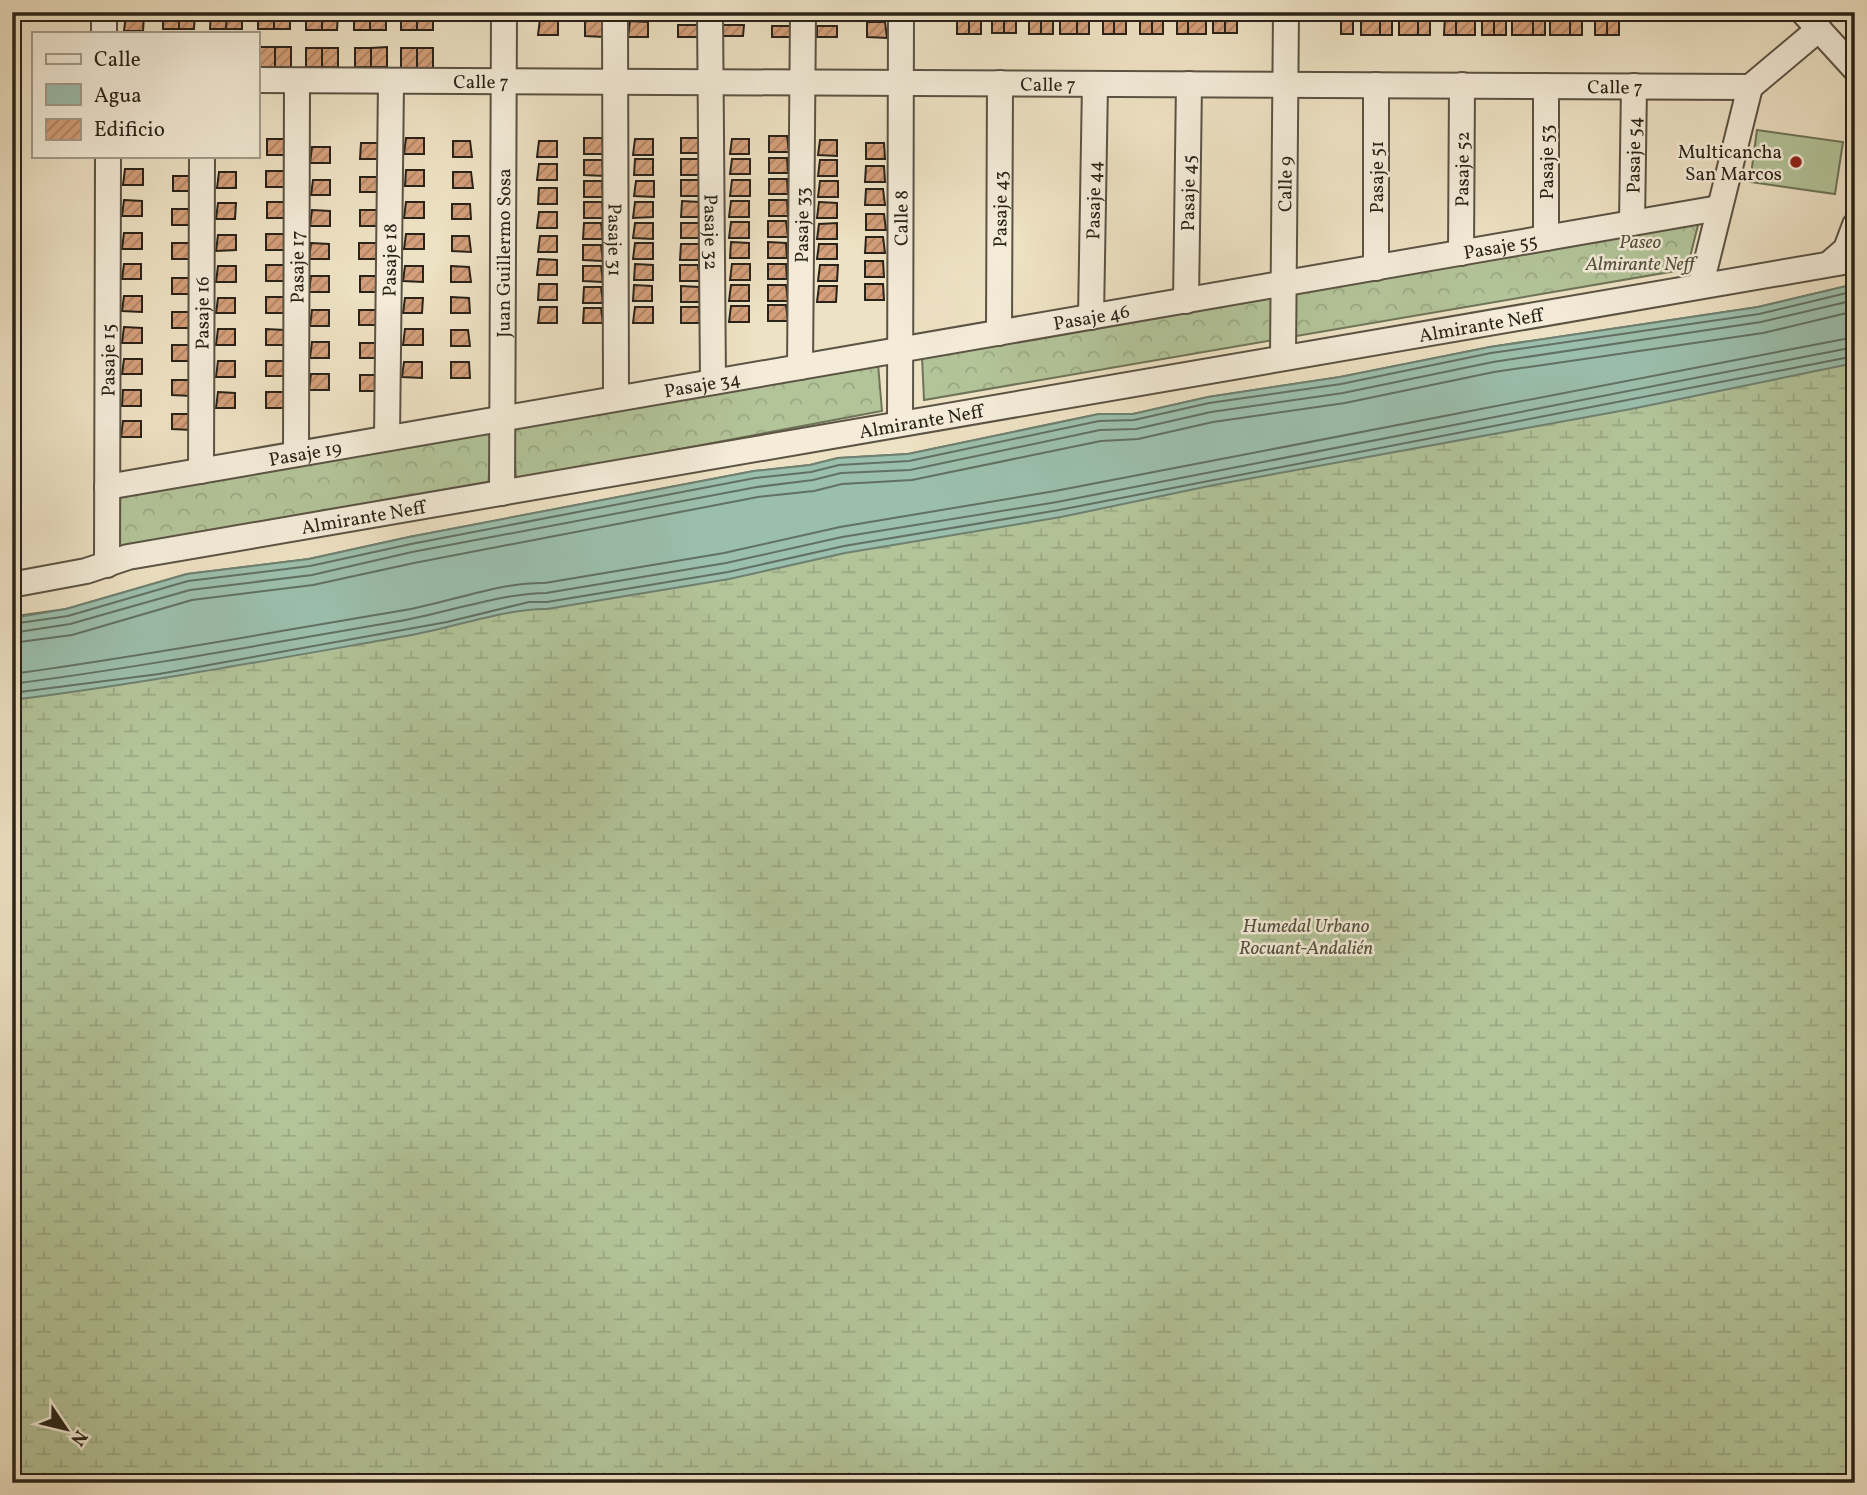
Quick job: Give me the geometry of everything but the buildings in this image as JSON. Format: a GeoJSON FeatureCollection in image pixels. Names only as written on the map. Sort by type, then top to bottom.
{"type":"FeatureCollection","features":[{"type":"Feature","properties":{"kind":"street"},"geometry":{"type":"LineString","coordinates":[[104,12],[104,32]]}},
{"type":"Feature","properties":{"kind":"street","name":"Juan Guillermo Sosa"},"geometry":{"type":"LineString","coordinates":[[502,493],[504,12]]}},
{"type":"Feature","properties":{"kind":"street","name":"Pasaje 31"},"geometry":{"type":"LineString","coordinates":[[615,12],[616,398]]}},
{"type":"Feature","properties":{"kind":"street","name":"Pasaje 32"},"geometry":{"type":"LineString","coordinates":[[710,12],[713,382]]}},
{"type":"Feature","properties":{"kind":"street","name":"Pasaje 33"},"geometry":{"type":"LineString","coordinates":[[800,367],[803,12]]}},
{"type":"Feature","properties":{"kind":"street","name":"Calle 8"},"geometry":{"type":"LineString","coordinates":[[900,424],[901,12]]}},
{"type":"Feature","properties":{"kind":"street","name":"Calle 9"},"geometry":{"type":"LineString","coordinates":[[1283,356],[1286,12]]}},
{"type":"Feature","properties":{"kind":"street"},"geometry":{"type":"LineString","coordinates":[[1701,284],[1750,87],[1811,21],[1855,69]]}},
{"type":"Feature","properties":{"kind":"street","name":"Calle 7"},"geometry":{"type":"LineString","coordinates":[[259,80],[1750,87]]}},
{"type":"Feature","properties":{"kind":"street","name":"Pasaje 17"},"geometry":{"type":"LineString","coordinates":[[296,454],[297,80]]}},
{"type":"Feature","properties":{"kind":"street","name":"Pasaje 18"},"geometry":{"type":"LineString","coordinates":[[387,438],[391,81]]}},
{"type":"Feature","properties":{"kind":"street","name":"Pasaje 43"},"geometry":{"type":"LineString","coordinates":[[999,333],[1000,83]]}},
{"type":"Feature","properties":{"kind":"street","name":"Pasaje 44"},"geometry":{"type":"LineString","coordinates":[[1091,317],[1095,84]]}},
{"type":"Feature","properties":{"kind":"street","name":"Pasaje 45"},"geometry":{"type":"LineString","coordinates":[[1186,301],[1189,84]]}},
{"type":"Feature","properties":{"kind":"street","name":"Pasaje 51"},"geometry":{"type":"LineString","coordinates":[[1376,85],[1376,268]]}},
{"type":"Feature","properties":{"kind":"street","name":"Pasaje 52"},"geometry":{"type":"LineString","coordinates":[[1461,253],[1462,85]]}},
{"type":"Feature","properties":{"kind":"street","name":"Pasaje 53"},"geometry":{"type":"LineString","coordinates":[[1546,86],[1546,238]]}},
{"type":"Feature","properties":{"kind":"street","name":"Pasaje 54"},"geometry":{"type":"LineString","coordinates":[[1632,223],[1634,86]]}},
{"type":"Feature","properties":{"kind":"street","name":"Pasaje 15"},"geometry":{"type":"LineString","coordinates":[[107,565],[108,158]]}},
{"type":"Feature","properties":{"kind":"street","name":"Pasaje 16"},"geometry":{"type":"LineString","coordinates":[[201,471],[202,158]]}},
{"type":"Feature","properties":{"kind":"street","name":"Pasaje 55"},"geometry":{"type":"LineString","coordinates":[[1284,284],[1719,208]]}},
{"type":"Feature","properties":{"kind":"street"},"geometry":{"type":"LineString","coordinates":[[1830,263],[1846,249],[1855,225]]}},
{"type":"Feature","properties":{"kind":"street","name":"Almirante Neff"},"geometry":{"type":"LineString","coordinates":[[16,584],[107,565],[128,557],[1701,284],[1855,260]]}},
{"type":"Feature","properties":{"kind":"street","name":"Pasaje 46"},"geometry":{"type":"LineString","coordinates":[[900,350],[1284,284]]}},
{"type":"Feature","properties":{"kind":"street","name":"Pasaje 34"},"geometry":{"type":"LineString","coordinates":[[503,418],[900,350]]}},
{"type":"Feature","properties":{"kind":"street","name":"Pasaje 19"},"geometry":{"type":"LineString","coordinates":[[107,487],[503,418]]}},
{"type":"Feature","properties":{"kind":"green space","name":"Multicancha San Marcos"},"geometry":{"type":"Polygon","coordinates":[[[1757,130],[1843,142],[1835,194],[1750,182],[1757,130]]]}},
{"type":"Feature","properties":{"kind":"green space","name":"Paseo Almirante Neff"},"geometry":{"type":"Polygon","coordinates":[[[1700,217],[1687,269],[924,400],[922,357],[1700,217]]]}},
{"type":"Feature","properties":{"kind":"green space","name":"Humedal Urbano Rocuant-Andalién"},"geometry":{"type":"Polygon","coordinates":[[[1855,284],[1855,1483],[12,1483],[12,619],[16,616],[66,609],[187,574],[309,559],[409,537],[754,471],[810,465],[838,458],[908,454],[1099,414],[1133,414],[1208,397],[1340,377],[1490,347],[1758,307],[1855,284]]]}},
{"type":"Feature","properties":{"kind":"green space"},"geometry":{"type":"Polygon","coordinates":[[[878,364],[882,411],[516,480],[513,426],[878,364]]]}},
{"type":"Feature","properties":{"kind":"green space"},"geometry":{"type":"Polygon","coordinates":[[[492,429],[488,489],[115,552],[119,495],[492,429]]]}},
{"type":"Feature","properties":{"kind":"water"},"geometry":{"type":"Polygon","coordinates":[[[1855,284],[1855,363],[1631,409],[1214,485],[1061,517],[845,553],[729,579],[514,612],[423,633],[210,670],[12,700],[12,618],[66,609],[187,574],[309,559],[409,537],[754,471],[810,465],[838,458],[908,454],[1099,414],[1133,414],[1208,397],[1340,377],[1490,347],[1758,307],[1855,284]]]}},
{"type":"Feature","properties":{"kind":"place","name":"Multicancha San Marcos"},"geometry":{"type":"Point","coordinates":[1796,162]}}]}
